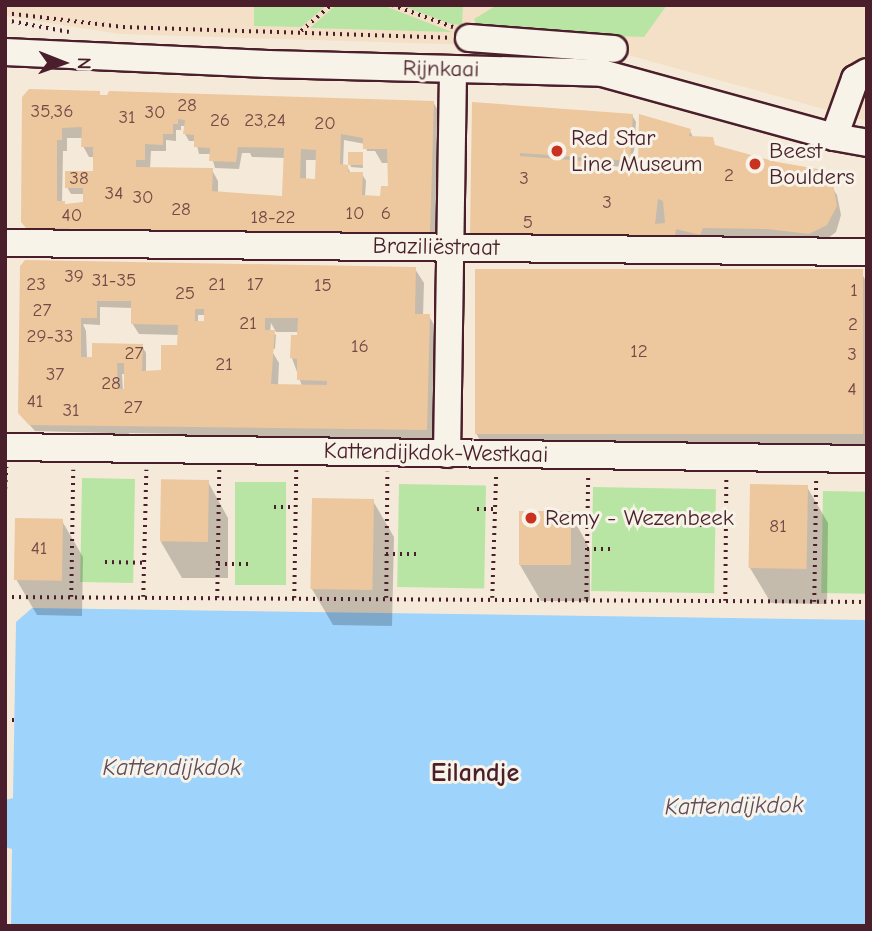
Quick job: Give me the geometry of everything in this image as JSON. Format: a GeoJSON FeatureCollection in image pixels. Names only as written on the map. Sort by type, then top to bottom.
{"type":"FeatureCollection","features":[{"type":"Feature","properties":{"kind":"street","name":"Rijnkaai"},"geometry":{"type":"LineString","coordinates":[[469,38],[614,49]]}},
{"type":"Feature","properties":{"kind":"street","name":"Rijnkaai"},"geometry":{"type":"LineString","coordinates":[[5,52],[613,75],[834,138],[867,143]]}},
{"type":"Feature","properties":{"kind":"street"},"geometry":{"type":"LineString","coordinates":[[447,454],[453,70]]}},
{"type":"Feature","properties":{"kind":"street"},"geometry":{"type":"LineString","coordinates":[[834,138],[855,79],[867,72]]}},
{"type":"Feature","properties":{"kind":"street","name":"Braziliëstraat"},"geometry":{"type":"LineString","coordinates":[[5,243],[867,252]]}},
{"type":"Feature","properties":{"kind":"street","name":"Kattendijkdok-Westkaai"},"geometry":{"type":"LineString","coordinates":[[5,447],[867,458]]}},
{"type":"Feature","properties":{"kind":"path"},"geometry":{"type":"LineString","coordinates":[[300,33],[331,5]]}},
{"type":"Feature","properties":{"kind":"path"},"geometry":{"type":"LineString","coordinates":[[392,5],[469,33],[469,38]]}},
{"type":"Feature","properties":{"kind":"path","name":"Rijnkaai"},"geometry":{"type":"LineString","coordinates":[[5,13],[123,27],[469,38]]}},
{"type":"Feature","properties":{"kind":"path"},"geometry":{"type":"LineString","coordinates":[[71,597],[73,448]]}},
{"type":"Feature","properties":{"kind":"path"},"geometry":{"type":"LineString","coordinates":[[143,597],[146,449]]}},
{"type":"Feature","properties":{"kind":"path"},"geometry":{"type":"LineString","coordinates":[[217,597],[220,450]]}},
{"type":"Feature","properties":{"kind":"path"},"geometry":{"type":"LineString","coordinates":[[294,598],[296,451]]}},
{"type":"Feature","properties":{"kind":"path"},"geometry":{"type":"LineString","coordinates":[[386,598],[388,453]]}},
{"type":"Feature","properties":{"kind":"path"},"geometry":{"type":"LineString","coordinates":[[492,598],[496,454]]}},
{"type":"Feature","properties":{"kind":"path"},"geometry":{"type":"LineString","coordinates":[[586,599],[589,455]]}},
{"type":"Feature","properties":{"kind":"path"},"geometry":{"type":"LineString","coordinates":[[725,601],[726,457]]}},
{"type":"Feature","properties":{"kind":"path"},"geometry":{"type":"LineString","coordinates":[[814,602],[816,458]]}},
{"type":"Feature","properties":{"kind":"path"},"geometry":{"type":"LineString","coordinates":[[274,507],[295,507]]}},
{"type":"Feature","properties":{"kind":"path"},"geometry":{"type":"LineString","coordinates":[[477,509],[495,509]]}},
{"type":"Feature","properties":{"kind":"path"},"geometry":{"type":"LineString","coordinates":[[693,524],[726,525]]}},
{"type":"Feature","properties":{"kind":"path"},"geometry":{"type":"LineString","coordinates":[[587,548],[611,549]]}},
{"type":"Feature","properties":{"kind":"path"},"geometry":{"type":"LineString","coordinates":[[386,554],[418,554]]}},
{"type":"Feature","properties":{"kind":"path"},"geometry":{"type":"LineString","coordinates":[[105,562],[144,563]]}},
{"type":"Feature","properties":{"kind":"path"},"geometry":{"type":"LineString","coordinates":[[218,564],[249,564]]}},
{"type":"Feature","properties":{"kind":"path"},"geometry":{"type":"LineString","coordinates":[[5,597],[867,602]]}},
{"type":"Feature","properties":{"kind":"path"},"geometry":{"type":"LineString","coordinates":[[5,720],[14,720]]}},
{"type":"Feature","properties":{"kind":"shaded area"},"geometry":{"type":"Polygon","coordinates":[[[5,5],[867,5],[867,121],[606,49],[120,34],[5,16],[5,5]]]}},
{"type":"Feature","properties":{"kind":"green space"},"geometry":{"type":"Polygon","coordinates":[[[254,5],[327,5],[301,27],[254,26],[254,5]]]}},
{"type":"Feature","properties":{"kind":"green space"},"geometry":{"type":"Polygon","coordinates":[[[336,5],[382,5],[452,32],[310,28],[336,5]]]}},
{"type":"Feature","properties":{"kind":"green space"},"geometry":{"type":"Polygon","coordinates":[[[400,5],[463,5],[462,25],[451,24],[400,5]]]}},
{"type":"Feature","properties":{"kind":"green space"},"geometry":{"type":"Polygon","coordinates":[[[497,5],[667,5],[644,37],[479,31],[474,19],[497,5]]]}},
{"type":"Feature","properties":{"kind":"green space"},"geometry":{"type":"Polygon","coordinates":[[[82,478],[135,479],[133,583],[80,582],[82,478]]]}},
{"type":"Feature","properties":{"kind":"green space"},"geometry":{"type":"Polygon","coordinates":[[[235,482],[286,482],[286,585],[235,585],[235,482]]]}},
{"type":"Feature","properties":{"kind":"green space"},"geometry":{"type":"Polygon","coordinates":[[[399,484],[486,486],[484,589],[397,587],[399,484]]]}},
{"type":"Feature","properties":{"kind":"green space"},"geometry":{"type":"Polygon","coordinates":[[[593,487],[716,489],[714,593],[591,591],[593,487]]]}},
{"type":"Feature","properties":{"kind":"green space"},"geometry":{"type":"Polygon","coordinates":[[[823,491],[867,492],[865,594],[821,593],[823,491]]]}},
{"type":"Feature","properties":{"kind":"water","name":"Kattendijkdok"},"geometry":{"type":"Polygon","coordinates":[[[32,608],[867,620],[867,926],[11,926],[12,849],[5,847],[5,800],[13,798],[16,622],[32,608]]]}},
{"type":"Feature","properties":{"kind":"building"},"geometry":{"type":"Polygon","coordinates":[[[29,89],[100,91],[100,95],[107,95],[109,91],[434,101],[430,234],[26,228],[21,222],[22,97],[29,89]],[[178,119],[178,124],[173,124],[173,134],[163,134],[163,145],[145,144],[145,160],[136,160],[136,167],[213,168],[212,191],[282,196],[284,148],[238,147],[236,162],[209,161],[210,148],[194,147],[194,135],[183,134],[185,120],[178,119]],[[82,127],[62,128],[62,140],[57,140],[57,201],[65,201],[65,204],[83,202],[83,188],[65,188],[65,171],[93,171],[93,147],[81,147],[82,127]],[[341,134],[340,164],[348,165],[348,172],[363,172],[362,195],[380,196],[381,186],[388,186],[387,149],[363,149],[363,138],[341,134]],[[301,149],[300,178],[315,179],[316,150],[301,149]]]}},
{"type":"Feature","properties":{"kind":"building"},"geometry":{"type":"Polygon","coordinates":[[[472,102],[633,114],[630,161],[520,153],[520,156],[596,162],[595,169],[638,172],[639,114],[691,129],[689,136],[713,137],[715,145],[777,162],[818,169],[833,183],[837,206],[827,225],[809,234],[767,229],[703,228],[700,235],[676,229],[675,237],[470,234],[472,102]],[[658,199],[655,224],[665,223],[663,201],[658,199]]]}},
{"type":"Feature","properties":{"kind":"building"},"geometry":{"type":"Polygon","coordinates":[[[348,152],[363,152],[363,165],[348,165],[348,152]]]}},
{"type":"Feature","properties":{"kind":"building"},"geometry":{"type":"Polygon","coordinates":[[[597,161],[612,163],[611,168],[597,167],[597,161]]]}},
{"type":"Feature","properties":{"kind":"building"},"geometry":{"type":"Polygon","coordinates":[[[25,260],[416,267],[415,314],[430,314],[427,430],[29,425],[18,413],[20,266],[25,260]],[[97,301],[97,318],[81,318],[81,357],[92,357],[92,343],[143,344],[142,371],[161,370],[161,345],[177,345],[178,325],[131,324],[131,301],[97,301]],[[195,309],[195,321],[204,321],[204,309],[195,309]],[[265,318],[265,330],[275,330],[271,384],[327,385],[327,381],[297,380],[297,359],[290,358],[291,335],[297,335],[298,318],[265,318]],[[117,363],[118,389],[124,389],[124,363],[117,363]]]}},
{"type":"Feature","properties":{"kind":"building"},"geometry":{"type":"Polygon","coordinates":[[[475,269],[863,269],[863,434],[475,434],[475,269]]]}},
{"type":"Feature","properties":{"kind":"building"},"geometry":{"type":"Polygon","coordinates":[[[161,479],[209,480],[208,542],[160,541],[161,479]]]}},
{"type":"Feature","properties":{"kind":"building"},"geometry":{"type":"Polygon","coordinates":[[[750,484],[808,485],[807,569],[749,568],[750,484]]]}},
{"type":"Feature","properties":{"kind":"building"},"geometry":{"type":"Polygon","coordinates":[[[312,498],[374,499],[372,590],[310,589],[312,498]]]}},
{"type":"Feature","properties":{"kind":"building"},"geometry":{"type":"Polygon","coordinates":[[[519,511],[571,511],[571,565],[519,565],[519,511]]]}},
{"type":"Feature","properties":{"kind":"building"},"geometry":{"type":"Polygon","coordinates":[[[15,518],[63,519],[62,581],[14,580],[15,518]]]}},
{"type":"Feature","properties":{"kind":"place","name":"Red Star Line Museum"},"geometry":{"type":"Point","coordinates":[557,151]}},
{"type":"Feature","properties":{"kind":"place","name":"Beest Boulders"},"geometry":{"type":"Point","coordinates":[755,164]}},
{"type":"Feature","properties":{"kind":"place","name":"Remy - Wezenbeek"},"geometry":{"type":"Point","coordinates":[531,518]}},
{"type":"Feature","properties":{"kind":"district","name":"Eilandje"},"geometry":{"type":"Point","coordinates":[475,774]}}]}
